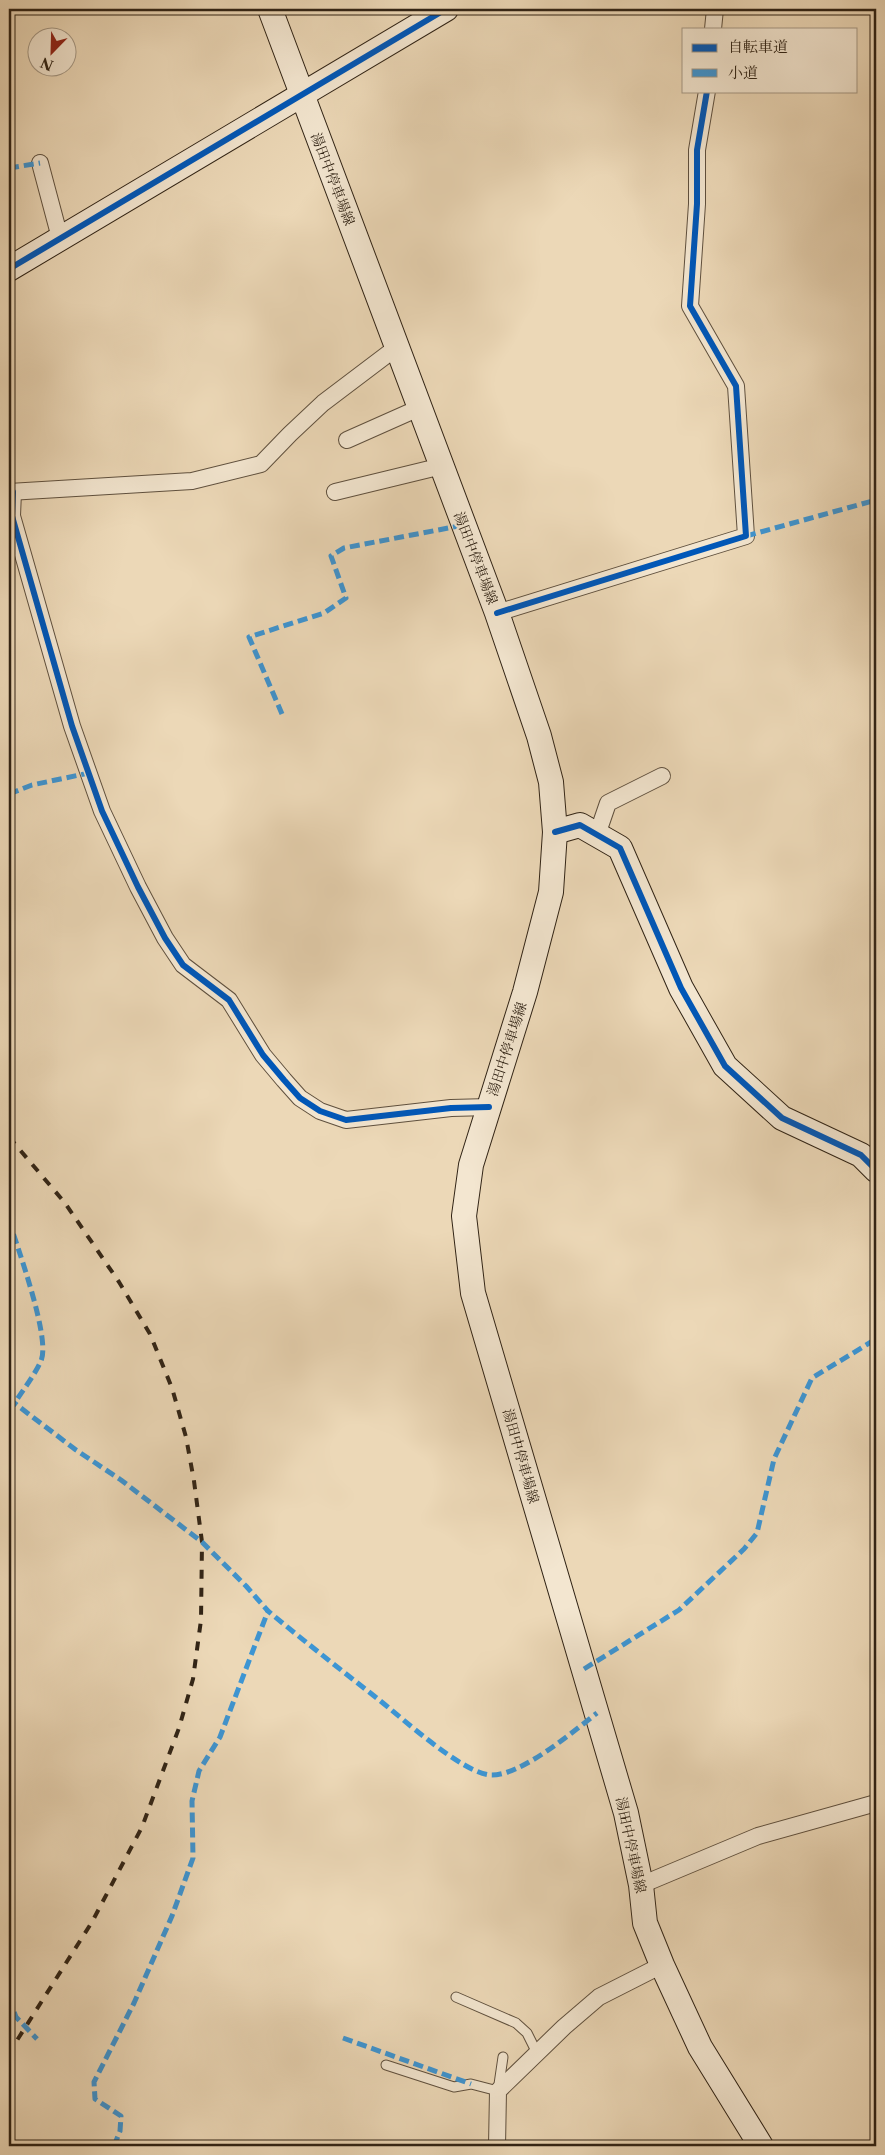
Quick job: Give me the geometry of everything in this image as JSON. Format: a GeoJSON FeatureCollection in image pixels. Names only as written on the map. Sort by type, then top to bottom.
{"type":"FeatureCollection","features":[{"type":"Feature","properties":{"kind":"main road","name":"湯田中停車場線"},"geometry":{"type":"LineString","coordinates":[[270,9],[497,613],[539,736],[551,782],[555,832],[551,892],[525,992],[471,1165],[464,1216],[473,1293],[626,1813],[642,1884],[645,1923],[700,2047],[761,2146]]}},
{"type":"Feature","properties":{"kind":"main road"},"geometry":{"type":"LineString","coordinates":[[9,269],[446,9]]}},
{"type":"Feature","properties":{"kind":"main road"},"geometry":{"type":"LineString","coordinates":[[555,832],[580,825],[620,848],[681,988],[725,1066],[782,1118],[861,1155],[876,1170]]}},
{"type":"Feature","properties":{"kind":"street"},"geometry":{"type":"LineString","coordinates":[[713,28],[716,9]]}},
{"type":"Feature","properties":{"kind":"street"},"geometry":{"type":"LineString","coordinates":[[497,613],[746,536],[736,386],[690,306],[697,204],[697,150],[707,92]]}},
{"type":"Feature","properties":{"kind":"street"},"geometry":{"type":"LineString","coordinates":[[40,163],[60,238]]}},
{"type":"Feature","properties":{"kind":"street"},"geometry":{"type":"LineString","coordinates":[[397,347],[323,403],[262,464],[192,480],[11,492],[12,516],[72,726],[119,850],[165,938],[184,965],[229,1000],[263,1055],[300,1098],[320,1112],[346,1120],[451,1108],[488,1107]]}},
{"type":"Feature","properties":{"kind":"street"},"geometry":{"type":"LineString","coordinates":[[347,440],[419,408]]}},
{"type":"Feature","properties":{"kind":"street"},"geometry":{"type":"LineString","coordinates":[[335,492],[442,466]]}},
{"type":"Feature","properties":{"kind":"street"},"geometry":{"type":"LineString","coordinates":[[598,835],[608,803],[662,776]]}},
{"type":"Feature","properties":{"kind":"street"},"geometry":{"type":"LineString","coordinates":[[642,1884],[758,1836],[876,1803]]}},
{"type":"Feature","properties":{"kind":"street"},"geometry":{"type":"LineString","coordinates":[[496,2146],[498,2091],[564,2026],[600,1996],[662,1965]]}},
{"type":"Feature","properties":{"kind":"lane"},"geometry":{"type":"LineString","coordinates":[[456,1997],[516,2023],[527,2033],[537,2053]]}},
{"type":"Feature","properties":{"kind":"lane"},"geometry":{"type":"LineString","coordinates":[[386,2065],[454,2087],[471,2084],[498,2091],[503,2057]]}},
{"type":"Feature","properties":{"kind":"railway"},"geometry":{"type":"LineString","coordinates":[[9,1137],[65,1203],[119,1282],[150,1334],[172,1388],[186,1437],[202,1542],[201,1620],[193,1679],[179,1728],[142,1827],[92,1922],[9,2053]]}},
{"type":"Feature","properties":{"kind":"marked path"},"geometry":{"type":"LineString","coordinates":[[9,168],[40,163]]}},
{"type":"Feature","properties":{"kind":"marked path"},"geometry":{"type":"LineString","coordinates":[[746,536],[876,500]]}},
{"type":"Feature","properties":{"kind":"marked path"},"geometry":{"type":"LineString","coordinates":[[282,714],[249,637],[324,613],[346,598],[331,556],[344,548],[464,525]]}},
{"type":"Feature","properties":{"kind":"marked path"},"geometry":{"type":"LineString","coordinates":[[9,794],[32,785],[89,773]]}},
{"type":"Feature","properties":{"kind":"marked path"},"geometry":{"type":"LineString","coordinates":[[9,1220],[32,1292],[43,1349],[38,1367],[14,1404]]}},
{"type":"Feature","properties":{"kind":"marked path"},"geometry":{"type":"LineString","coordinates":[[584,1669],[679,1610],[744,1549],[757,1533],[774,1459],[812,1378],[876,1339]]}},
{"type":"Feature","properties":{"kind":"marked path"},"geometry":{"type":"LineString","coordinates":[[9,1399],[76,1450],[121,1480],[202,1542],[268,1611],[432,1743],[464,1765],[478,1772],[490,1775],[502,1774],[516,1769],[561,1741],[597,1713]]}},
{"type":"Feature","properties":{"kind":"marked path"},"geometry":{"type":"LineString","coordinates":[[114,2146],[120,2131],[121,2116],[95,2099],[94,2082],[134,2003],[172,1916],[193,1858],[192,1801],[199,1771],[220,1737],[268,1611]]}},
{"type":"Feature","properties":{"kind":"marked path"},"geometry":{"type":"LineString","coordinates":[[9,1998],[16,2017],[37,2039]]}},
{"type":"Feature","properties":{"kind":"marked path"},"geometry":{"type":"LineString","coordinates":[[343,2038],[471,2084]]}},
{"type":"Feature","properties":{"kind":"cycle path"},"geometry":{"type":"LineString","coordinates":[[9,269],[446,9]]}},
{"type":"Feature","properties":{"kind":"cycle path"},"geometry":{"type":"LineString","coordinates":[[497,613],[746,536],[736,386],[690,306],[697,204],[697,150],[707,92]]}},
{"type":"Feature","properties":{"kind":"cycle path"},"geometry":{"type":"LineString","coordinates":[[13,492],[12,516],[72,726],[102,811],[138,887],[165,938],[183,965],[229,1000],[263,1055],[300,1098],[320,1111],[346,1120],[451,1108],[489,1107]]}},
{"type":"Feature","properties":{"kind":"cycle path"},"geometry":{"type":"LineString","coordinates":[[555,832],[580,825],[620,848],[681,988],[725,1066],[782,1118],[861,1155],[876,1170]]}}]}
